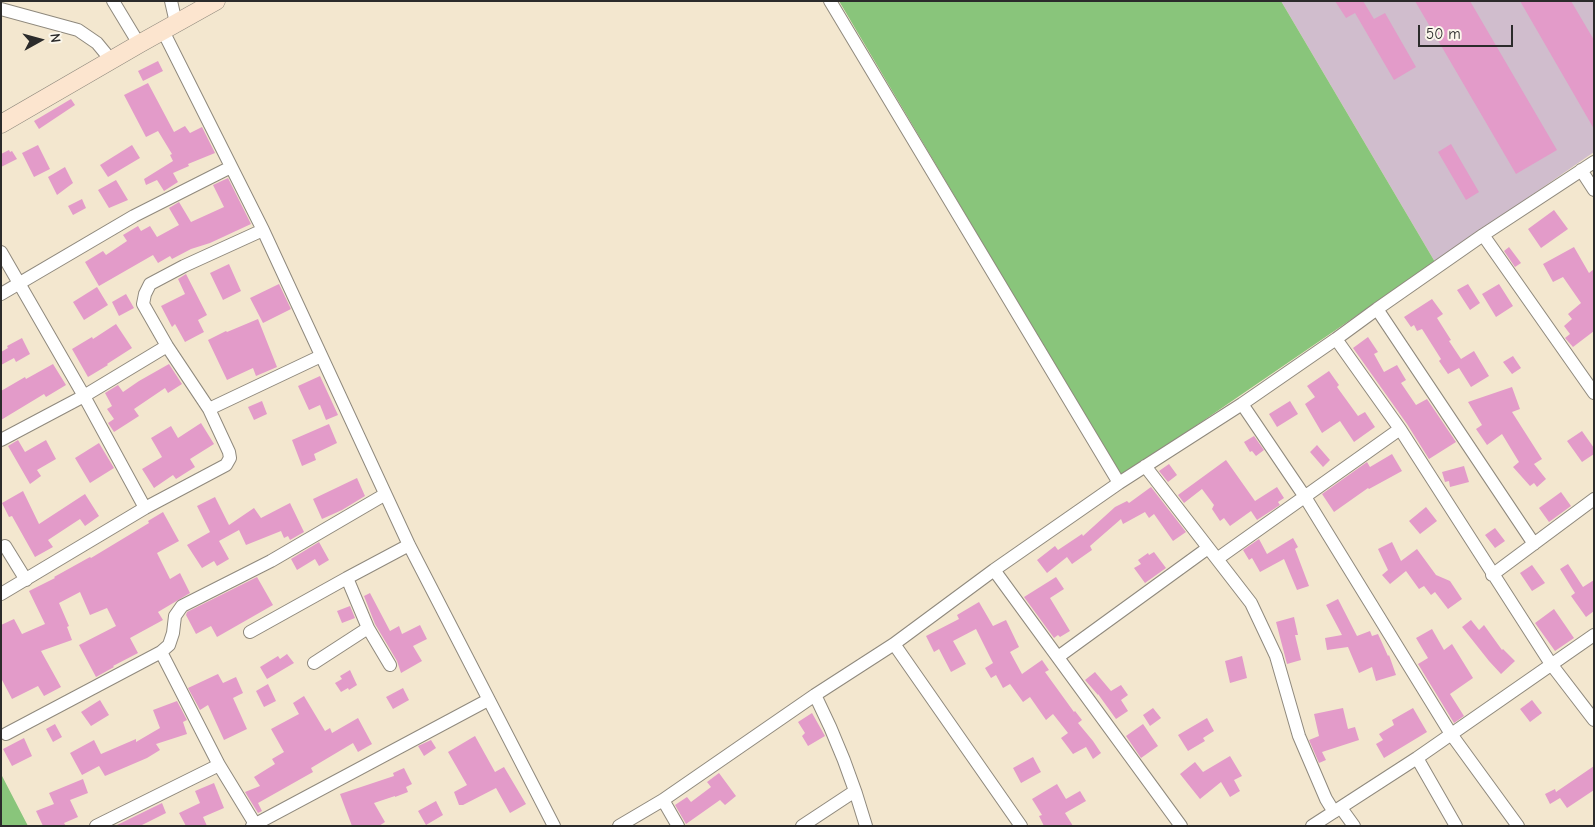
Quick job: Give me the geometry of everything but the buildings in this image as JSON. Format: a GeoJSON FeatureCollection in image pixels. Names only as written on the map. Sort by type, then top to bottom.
{"type":"FeatureCollection","features":[{"type":"Feature","properties":{"kind":"main road"},"geometry":{"type":"LineString","coordinates":[[1,124],[216,1]]}},
{"type":"Feature","properties":{"kind":"street"},"geometry":{"type":"LineString","coordinates":[[114,1],[139,44]]}},
{"type":"Feature","properties":{"kind":"street"},"geometry":{"type":"LineString","coordinates":[[170,1],[169,27],[230,167],[263,230],[384,495],[554,826]]}},
{"type":"Feature","properties":{"kind":"street"},"geometry":{"type":"LineString","coordinates":[[830,1],[1118,483]]}},
{"type":"Feature","properties":{"kind":"street"},"geometry":{"type":"LineString","coordinates":[[1,9],[78,30],[97,43],[111,60]]}},
{"type":"Feature","properties":{"kind":"street"},"geometry":{"type":"LineString","coordinates":[[620,826],[663,800],[815,695],[894,644],[994,570],[1118,483],[1242,404],[1483,235],[1594,162]]}},
{"type":"Feature","properties":{"kind":"street"},"geometry":{"type":"LineString","coordinates":[[1,294],[134,216],[230,167]]}},
{"type":"Feature","properties":{"kind":"street"},"geometry":{"type":"LineString","coordinates":[[1581,170],[1594,190]]}},
{"type":"Feature","properties":{"kind":"street"},"geometry":{"type":"LineString","coordinates":[[1,594],[145,508],[226,465],[230,458],[229,452],[209,409],[166,346],[144,304],[145,294],[150,284],[184,266],[263,230]]}},
{"type":"Feature","properties":{"kind":"street"},"geometry":{"type":"LineString","coordinates":[[1483,235],[1594,393]]}},
{"type":"Feature","properties":{"kind":"street"},"geometry":{"type":"LineString","coordinates":[[1,252],[84,396],[145,508]]}},
{"type":"Feature","properties":{"kind":"street"},"geometry":{"type":"LineString","coordinates":[[1377,309],[1534,544]]}},
{"type":"Feature","properties":{"kind":"street"},"geometry":{"type":"LineString","coordinates":[[1336,339],[1400,429],[1492,575],[1552,664],[1594,720]]}},
{"type":"Feature","properties":{"kind":"street"},"geometry":{"type":"LineString","coordinates":[[1,440],[84,396],[166,346]]}},
{"type":"Feature","properties":{"kind":"street"},"geometry":{"type":"LineString","coordinates":[[209,409],[321,356]]}},
{"type":"Feature","properties":{"kind":"street"},"geometry":{"type":"LineString","coordinates":[[1242,404],[1305,497],[1452,734],[1518,826]]}},
{"type":"Feature","properties":{"kind":"street"},"geometry":{"type":"LineString","coordinates":[[1217,559],[1400,429]]}},
{"type":"Feature","properties":{"kind":"street"},"geometry":{"type":"LineString","coordinates":[[1145,466],[1251,603],[1276,656],[1299,736],[1326,799],[1354,826]]}},
{"type":"Feature","properties":{"kind":"street"},"geometry":{"type":"LineString","coordinates":[[6,734],[161,652],[169,645],[175,616],[182,606],[271,561],[384,495]]}},
{"type":"Feature","properties":{"kind":"street"},"geometry":{"type":"LineString","coordinates":[[1492,575],[1594,499]]}},
{"type":"Feature","properties":{"kind":"street"},"geometry":{"type":"LineString","coordinates":[[250,632],[409,545]]}},
{"type":"Feature","properties":{"kind":"street"},"geometry":{"type":"LineString","coordinates":[[5,546],[26,580]]}},
{"type":"Feature","properties":{"kind":"street"},"geometry":{"type":"LineString","coordinates":[[1058,657],[1208,548]]}},
{"type":"Feature","properties":{"kind":"street"},"geometry":{"type":"LineString","coordinates":[[994,570],[1181,826]]}},
{"type":"Feature","properties":{"kind":"street"},"geometry":{"type":"LineString","coordinates":[[347,578],[368,628],[390,665]]}},
{"type":"Feature","properties":{"kind":"street"},"geometry":{"type":"LineString","coordinates":[[314,663],[368,628]]}},
{"type":"Feature","properties":{"kind":"street"},"geometry":{"type":"LineString","coordinates":[[1312,826],[1418,758],[1594,635]]}},
{"type":"Feature","properties":{"kind":"street"},"geometry":{"type":"LineString","coordinates":[[894,644],[1021,826]]}},
{"type":"Feature","properties":{"kind":"street"},"geometry":{"type":"LineString","coordinates":[[161,652],[219,765],[253,825],[488,700]]}},
{"type":"Feature","properties":{"kind":"street"},"geometry":{"type":"LineString","coordinates":[[815,695],[836,738],[856,791],[866,826]]}},
{"type":"Feature","properties":{"kind":"street"},"geometry":{"type":"LineString","coordinates":[[1418,758],[1456,826]]}},
{"type":"Feature","properties":{"kind":"street"},"geometry":{"type":"LineString","coordinates":[[96,826],[219,765]]}},
{"type":"Feature","properties":{"kind":"street"},"geometry":{"type":"LineString","coordinates":[[802,826],[856,791]]}},
{"type":"Feature","properties":{"kind":"street"},"geometry":{"type":"LineString","coordinates":[[663,800],[678,826]]}},
{"type":"Feature","properties":{"kind":"shaded area"},"geometry":{"type":"Polygon","coordinates":[[[1281,1],[1594,1],[1594,152],[1435,262],[1281,1]]]}},
{"type":"Feature","properties":{"kind":"green space"},"geometry":{"type":"Polygon","coordinates":[[[839,1],[1281,1],[1435,262],[1121,477],[839,1]]]}},
{"type":"Feature","properties":{"kind":"green space"},"geometry":{"type":"Polygon","coordinates":[[[1,774],[28,826],[1,826],[1,774]]]}}]}
